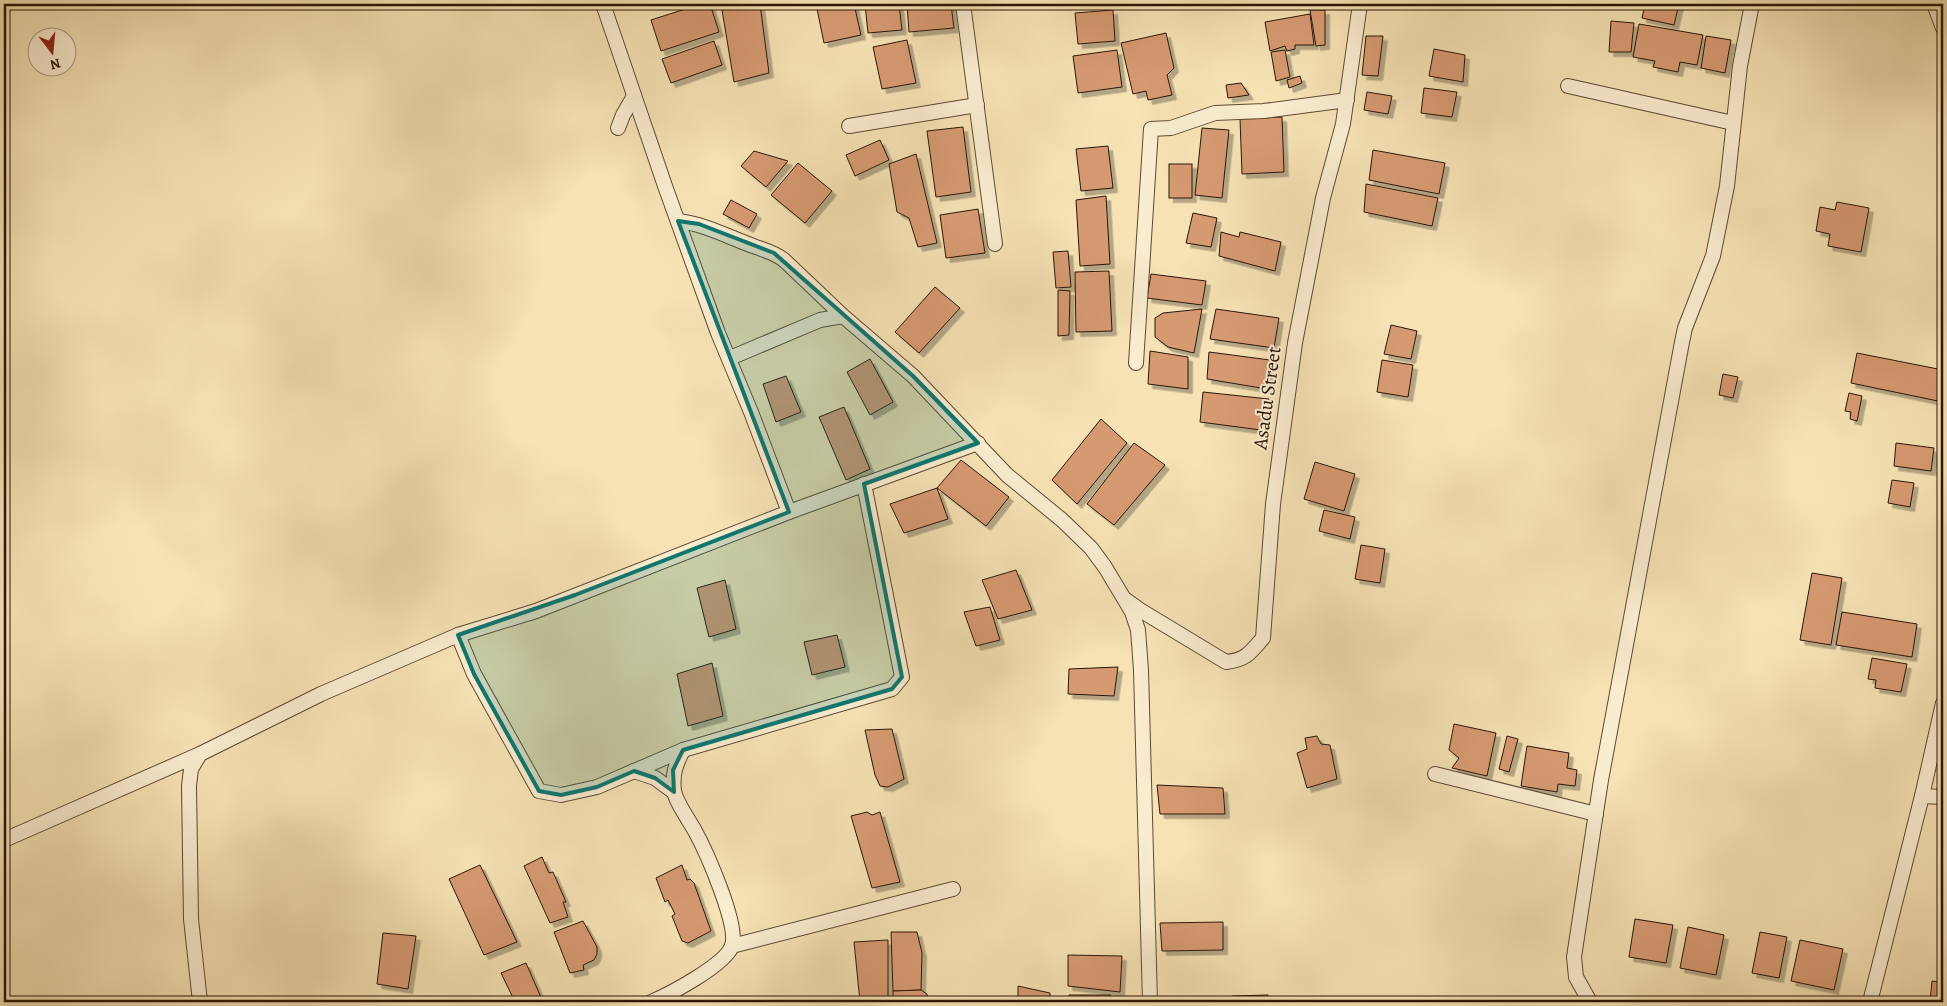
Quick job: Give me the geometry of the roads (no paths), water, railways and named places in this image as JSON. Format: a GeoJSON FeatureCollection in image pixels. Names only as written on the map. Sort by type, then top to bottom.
{"type":"FeatureCollection","features":[{"type":"Feature","properties":{"kind":"street"},"geometry":{"type":"LineString","coordinates":[[605,4],[634,96],[718,333],[730,358],[789,512]]}},
{"type":"Feature","properties":{"kind":"street"},"geometry":{"type":"LineString","coordinates":[[963,4],[995,244]]}},
{"type":"Feature","properties":{"kind":"street","name":"Asadu Street"},"geometry":{"type":"LineString","coordinates":[[1125,599],[1226,662],[1241,660],[1251,653],[1262,638],[1273,504],[1295,343],[1323,198],[1343,124],[1360,4]]}},
{"type":"Feature","properties":{"kind":"street"},"geometry":{"type":"LineString","coordinates":[[1590,1002],[1576,976],[1574,957],[1596,814],[1682,342],[1685,328],[1713,256],[1727,186],[1740,66],[1752,4]]}},
{"type":"Feature","properties":{"kind":"street"},"geometry":{"type":"LineString","coordinates":[[1934,4],[1943,28]]}},
{"type":"Feature","properties":{"kind":"street"},"geometry":{"type":"LineString","coordinates":[[1568,86],[1733,123]]}},
{"type":"Feature","properties":{"kind":"street"},"geometry":{"type":"LineString","coordinates":[[618,128],[634,96]]}},
{"type":"Feature","properties":{"kind":"street"},"geometry":{"type":"LineString","coordinates":[[1136,363],[1151,130],[1171,128],[1215,113],[1264,111],[1347,100]]}},
{"type":"Feature","properties":{"kind":"street"},"geometry":{"type":"LineString","coordinates":[[849,126],[976,105]]}},
{"type":"Feature","properties":{"kind":"street"},"geometry":{"type":"LineString","coordinates":[[678,221],[698,224],[774,253],[913,376],[1007,475],[1062,520],[1091,548],[1125,599],[1138,630],[1141,670],[1150,1002]]}},
{"type":"Feature","properties":{"kind":"street"},"geometry":{"type":"LineString","coordinates":[[730,358],[820,320],[843,316]]}},
{"type":"Feature","properties":{"kind":"street"},"geometry":{"type":"LineString","coordinates":[[4,840],[200,754],[321,694],[458,635],[536,611],[789,512],[978,443]]}},
{"type":"Feature","properties":{"kind":"street"},"geometry":{"type":"LineString","coordinates":[[458,635],[474,674],[539,791],[561,794],[597,787],[682,750],[871,697],[892,689],[902,676],[864,484]]}},
{"type":"Feature","properties":{"kind":"street"},"geometry":{"type":"LineString","coordinates":[[1870,1002],[1922,796],[1943,703]]}},
{"type":"Feature","properties":{"kind":"street"},"geometry":{"type":"LineString","coordinates":[[674,792],[673,770],[682,750]]}},
{"type":"Feature","properties":{"kind":"street"},"geometry":{"type":"LineString","coordinates":[[200,754],[191,769],[189,786],[191,919],[200,1002]]}},
{"type":"Feature","properties":{"kind":"street"},"geometry":{"type":"LineString","coordinates":[[634,771],[655,778],[674,792],[709,857],[733,928],[732,946],[719,962],[674,992],[651,1002]]}},
{"type":"Feature","properties":{"kind":"street"},"geometry":{"type":"LineString","coordinates":[[1435,774],[1596,814]]}},
{"type":"Feature","properties":{"kind":"street"},"geometry":{"type":"LineString","coordinates":[[1922,796],[1943,797]]}},
{"type":"Feature","properties":{"kind":"street"},"geometry":{"type":"LineString","coordinates":[[732,946],[953,889]]}}]}
